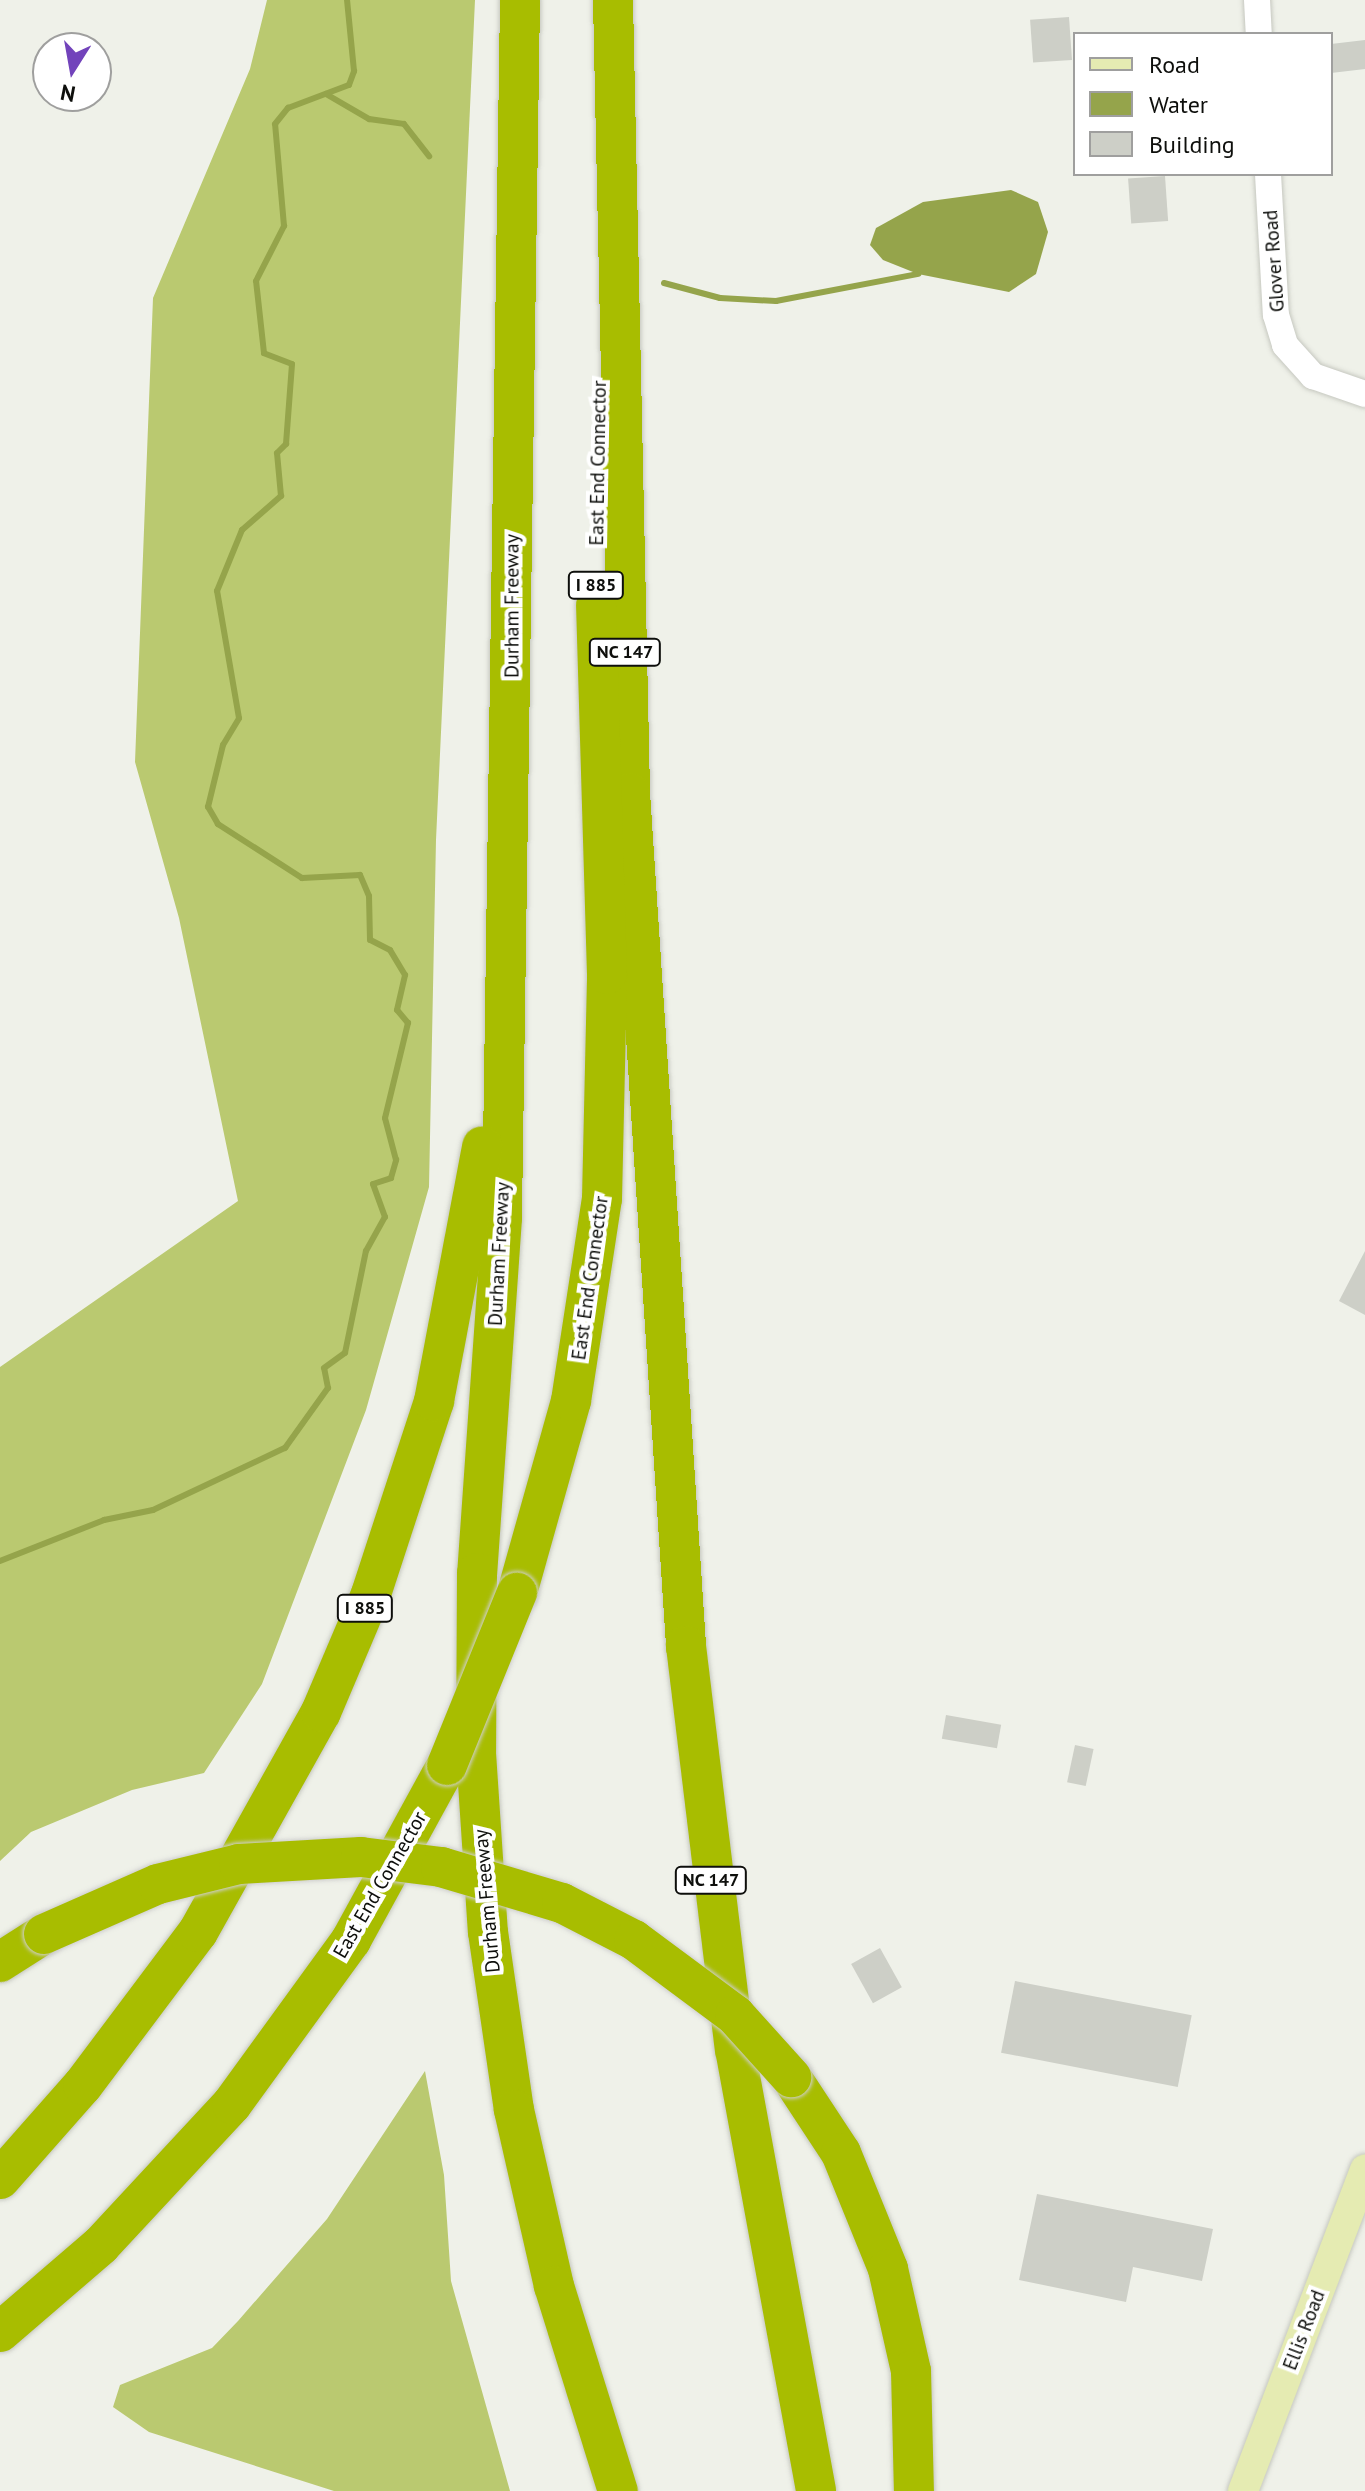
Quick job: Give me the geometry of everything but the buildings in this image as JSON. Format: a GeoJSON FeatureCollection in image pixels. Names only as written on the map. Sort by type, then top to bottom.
{"type":"FeatureCollection","features":[{"type":"Feature","properties":{"kind":"highway","name":"Durham Freeway"},"geometry":{"type":"LineString","coordinates":[[520,0],[501,1245],[477,1573],[481,1843],[500,2022],[532,2199],[618,2491]]}},
{"type":"Feature","properties":{"kind":"highway","name":"I 885"},"geometry":{"type":"LineString","coordinates":[[611,41],[613,0]]}},
{"type":"Feature","properties":{"kind":"highway","name":"East End Connector"},"geometry":{"type":"LineString","coordinates":[[0,2332],[101,2245],[232,2104],[351,1940],[447,1765],[517,1593],[571,1401],[602,1199],[608,1021],[596,523],[611,41]]}},
{"type":"Feature","properties":{"kind":"highway","name":"NC 147"},"geometry":{"type":"LineString","coordinates":[[611,41],[630,793],[686,1646],[735,2049],[816,2491]]}},
{"type":"Feature","properties":{"kind":"highway","name":"I 885"},"geometry":{"type":"LineString","coordinates":[[0,2179],[125,2032],[231,1880],[321,1712],[371,1594],[452,1322],[507,944]]}},
{"type":"Feature","properties":{"kind":"highway"},"geometry":{"type":"LineString","coordinates":[[0,1962],[44,1934],[121,1897],[239,1864],[348,1857],[441,1867],[550,1898],[634,1940],[735,2015],[791,2077],[841,2153],[888,2269],[911,2371],[914,2491]]}},
{"type":"Feature","properties":{"kind":"main road","name":"Ellis Road"},"geometry":{"type":"LineString","coordinates":[[1243,2491],[1365,2169]]}},
{"type":"Feature","properties":{"kind":"street"},"geometry":{"type":"LineString","coordinates":[[1257,0],[1259,32]]}},
{"type":"Feature","properties":{"kind":"street","name":"Glover Road"},"geometry":{"type":"LineString","coordinates":[[1268,176],[1276,315],[1285,345],[1313,376],[1365,394]]}},
{"type":"Feature","properties":{"kind":"shaded area"},"geometry":{"type":"Polygon","coordinates":[[[267,0],[475,0],[436,840],[429,1187],[366,1410],[262,1684],[204,1773],[132,1790],[31,1832],[0,1861],[0,1367],[238,1201],[179,918],[135,762],[153,298],[250,69],[267,0]]]}},
{"type":"Feature","properties":{"kind":"shaded area"},"geometry":{"type":"Polygon","coordinates":[[[425,2071],[444,2175],[451,2281],[510,2491],[334,2491],[149,2432],[113,2407],[120,2385],[212,2348],[238,2321],[327,2219],[425,2071]]]}},
{"type":"Feature","properties":{"kind":"water"},"geometry":{"type":"Polygon","coordinates":[[[1011,190],[1038,202],[1048,232],[1036,274],[1009,292],[918,274],[883,260],[870,245],[876,228],[923,202],[1011,190]]]}},
{"type":"Feature","properties":{"kind":"waterway"},"geometry":{"type":"LineString","coordinates":[[0,1561],[104,1520],[153,1510],[285,1448],[328,1388],[324,1368],[345,1353],[366,1251],[385,1217],[373,1184],[391,1178],[396,1160],[385,1118],[408,1023],[397,1010],[405,975],[390,950],[370,940],[369,896],[360,875],[302,878],[218,824],[208,807],[223,745],[239,718],[217,591],[242,530],[281,496],[277,453],[286,444],[292,364],[264,353],[256,281],[284,226],[275,124],[288,108],[349,85],[354,71],[347,0]]}},
{"type":"Feature","properties":{"kind":"waterway"},"geometry":{"type":"LineString","coordinates":[[326,94],[369,119],[404,124],[429,156]]}},
{"type":"Feature","properties":{"kind":"waterway"},"geometry":{"type":"LineString","coordinates":[[664,283],[720,298],[776,301],[918,274]]}}]}
